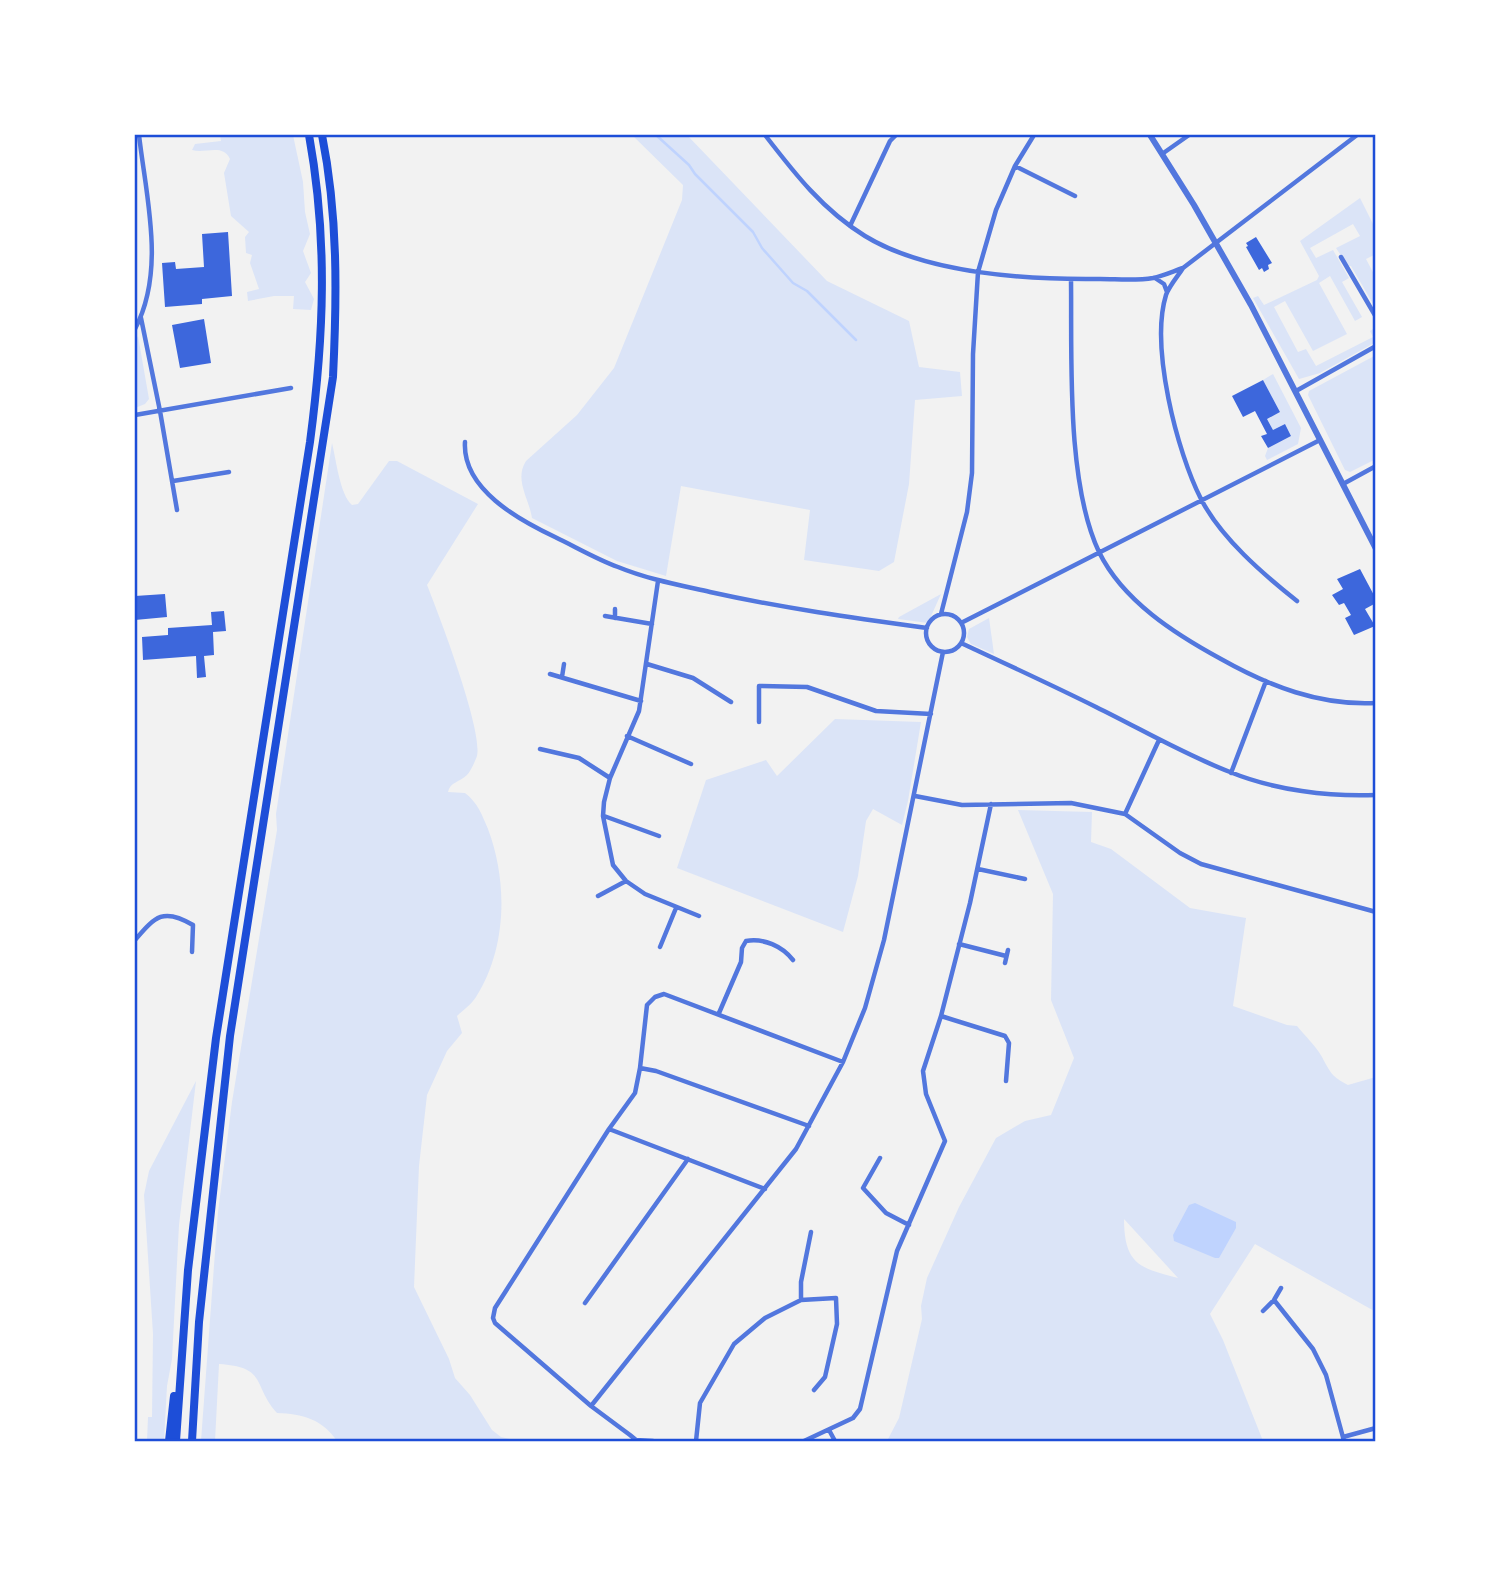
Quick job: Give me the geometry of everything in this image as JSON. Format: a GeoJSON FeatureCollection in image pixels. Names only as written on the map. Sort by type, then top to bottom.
{"type":"FeatureCollection","features":[{"type":"Feature","properties":{"kind":"highway"},"geometry":{"type":"LineString","coordinates":[[176,1441],[188,1270],[216,1038],[319,376],[323,292],[321,224],[309,135]]}},
{"type":"Feature","properties":{"kind":"highway"},"geometry":{"type":"LineString","coordinates":[[192,1441],[199,1322],[230,1036],[333,377],[337,293],[335,217],[322,135]]}},
{"type":"Feature","properties":{"kind":"highway"},"geometry":{"type":"LineString","coordinates":[[169,1441],[183,1344]]}},
{"type":"Feature","properties":{"kind":"street"},"geometry":{"type":"LineString","coordinates":[[135,329],[141,317],[152,256],[139,135]]}},
{"type":"Feature","properties":{"kind":"street"},"geometry":{"type":"LineString","coordinates":[[765,135],[817,199],[850,226],[882,246],[922,260],[978,272],[1071,280],[1154,278],[1184,268]]}},
{"type":"Feature","properties":{"kind":"street"},"geometry":{"type":"LineString","coordinates":[[850,226],[890,141],[896,135]]}},
{"type":"Feature","properties":{"kind":"street"},"geometry":{"type":"LineString","coordinates":[[941,614],[967,512],[972,473],[973,354],[978,272],[996,210],[1015,166],[1034,135]]}},
{"type":"Feature","properties":{"kind":"street"},"geometry":{"type":"LineString","coordinates":[[1150,135],[1216,243],[1376,548]]}},
{"type":"Feature","properties":{"kind":"street"},"geometry":{"type":"LineString","coordinates":[[1162,154],[1189,135]]}},
{"type":"Feature","properties":{"kind":"street"},"geometry":{"type":"LineString","coordinates":[[1167,293],[1184,268],[1357,135]]}},
{"type":"Feature","properties":{"kind":"street"},"geometry":{"type":"LineString","coordinates":[[1015,166],[1075,195]]}},
{"type":"Feature","properties":{"kind":"street"},"geometry":{"type":"LineString","coordinates":[[1341,257],[1376,317]]}},
{"type":"Feature","properties":{"kind":"street"},"geometry":{"type":"LineString","coordinates":[[1154,278],[1164,284],[1167,293],[1162,332],[1164,373],[1181,445],[1202,499],[1250,560],[1297,601]]}},
{"type":"Feature","properties":{"kind":"street"},"geometry":{"type":"LineString","coordinates":[[1071,280],[1074,413],[1080,481],[1084,504],[1100,553],[1129,593],[1170,629],[1228,664],[1290,691],[1335,703],[1376,703]]}},
{"type":"Feature","properties":{"kind":"street"},"geometry":{"type":"LineString","coordinates":[[141,317],[177,510]]}},
{"type":"Feature","properties":{"kind":"street"},"geometry":{"type":"LineString","coordinates":[[1296,391],[1376,346]]}},
{"type":"Feature","properties":{"kind":"street"},"geometry":{"type":"LineString","coordinates":[[135,415],[291,388]]}},
{"type":"Feature","properties":{"kind":"street"},"geometry":{"type":"LineString","coordinates":[[961,623],[1320,440]]}},
{"type":"Feature","properties":{"kind":"street"},"geometry":{"type":"LineString","coordinates":[[465,442],[466,458],[476,479],[493,500],[532,526],[617,567],[658,581],[782,608],[927,628]]}},
{"type":"Feature","properties":{"kind":"street"},"geometry":{"type":"LineString","coordinates":[[1343,484],[1376,466]]}},
{"type":"Feature","properties":{"kind":"street"},"geometry":{"type":"LineString","coordinates":[[173,481],[229,472]]}},
{"type":"Feature","properties":{"kind":"street"},"geometry":{"type":"LineString","coordinates":[[658,581],[639,711],[610,778],[603,816],[612,865],[626,880],[645,894],[699,916]]}},
{"type":"Feature","properties":{"kind":"street"},"geometry":{"type":"LineString","coordinates":[[615,609],[615,618]]}},
{"type":"Feature","properties":{"kind":"street"},"geometry":{"type":"LineString","coordinates":[[941,614],[954,616],[961,623],[964,636],[961,643],[951,651],[943,652],[930,645],[927,639],[927,628],[932,619],[941,614]]}},
{"type":"Feature","properties":{"kind":"street"},"geometry":{"type":"LineString","coordinates":[[605,616],[652,624]]}},
{"type":"Feature","properties":{"kind":"street"},"geometry":{"type":"LineString","coordinates":[[961,643],[1231,773],[1262,783],[1311,791],[1376,795]]}},
{"type":"Feature","properties":{"kind":"street"},"geometry":{"type":"LineString","coordinates":[[591,1406],[796,1149],[843,1062],[865,1008],[884,940],[943,652]]}},
{"type":"Feature","properties":{"kind":"street"},"geometry":{"type":"LineString","coordinates":[[562,677],[564,664]]}},
{"type":"Feature","properties":{"kind":"street"},"geometry":{"type":"LineString","coordinates":[[647,664],[693,678],[731,702]]}},
{"type":"Feature","properties":{"kind":"street"},"geometry":{"type":"LineString","coordinates":[[550,674],[641,701]]}},
{"type":"Feature","properties":{"kind":"street"},"geometry":{"type":"LineString","coordinates":[[1231,773],[1266,681]]}},
{"type":"Feature","properties":{"kind":"street"},"geometry":{"type":"LineString","coordinates":[[759,722],[759,686],[807,687],[876,711],[930,713]]}},
{"type":"Feature","properties":{"kind":"street"},"geometry":{"type":"LineString","coordinates":[[627,736],[691,764]]}},
{"type":"Feature","properties":{"kind":"street"},"geometry":{"type":"LineString","coordinates":[[1125,814],[1159,740]]}},
{"type":"Feature","properties":{"kind":"street"},"geometry":{"type":"LineString","coordinates":[[540,749],[579,758],[610,778]]}},
{"type":"Feature","properties":{"kind":"street"},"geometry":{"type":"LineString","coordinates":[[915,796],[962,804],[1071,803],[1125,814],[1200,864],[1376,912]]}},
{"type":"Feature","properties":{"kind":"street"},"geometry":{"type":"LineString","coordinates":[[804,1441],[853,1418],[860,1409],[897,1251],[945,1141],[926,1094],[923,1070],[942,1016],[991,804]]}},
{"type":"Feature","properties":{"kind":"street"},"geometry":{"type":"LineString","coordinates":[[603,816],[659,835]]}},
{"type":"Feature","properties":{"kind":"street"},"geometry":{"type":"LineString","coordinates":[[978,869],[1025,879]]}},
{"type":"Feature","properties":{"kind":"street"},"geometry":{"type":"LineString","coordinates":[[598,896],[626,880]]}},
{"type":"Feature","properties":{"kind":"street"},"geometry":{"type":"LineString","coordinates":[[660,947],[676,908]]}},
{"type":"Feature","properties":{"kind":"street"},"geometry":{"type":"LineString","coordinates":[[135,940],[153,919],[160,916],[177,917],[193,925],[192,951]]}},
{"type":"Feature","properties":{"kind":"street"},"geometry":{"type":"LineString","coordinates":[[719,1013],[741,962],[742,948],[746,941],[757,939],[785,950],[793,961]]}},
{"type":"Feature","properties":{"kind":"street"},"geometry":{"type":"LineString","coordinates":[[959,944],[1007,953],[1005,963]]}},
{"type":"Feature","properties":{"kind":"street"},"geometry":{"type":"LineString","coordinates":[[653,1441],[636,1440],[591,1406],[495,1323],[495,1308],[609,1129],[635,1093],[647,1005],[655,997],[664,994],[719,1013],[843,1062]]}},
{"type":"Feature","properties":{"kind":"street"},"geometry":{"type":"LineString","coordinates":[[942,1016],[1005,1037],[1009,1042],[1006,1081]]}},
{"type":"Feature","properties":{"kind":"street"},"geometry":{"type":"LineString","coordinates":[[640,1068],[656,1071],[809,1126]]}},
{"type":"Feature","properties":{"kind":"street"},"geometry":{"type":"LineString","coordinates":[[1000,1074],[1006,1074]]}},
{"type":"Feature","properties":{"kind":"street"},"geometry":{"type":"LineString","coordinates":[[609,1129],[765,1189]]}},
{"type":"Feature","properties":{"kind":"street"},"geometry":{"type":"LineString","coordinates":[[585,1303],[688,1158]]}},
{"type":"Feature","properties":{"kind":"street"},"geometry":{"type":"LineString","coordinates":[[880,1158],[863,1188],[886,1213],[909,1225]]}},
{"type":"Feature","properties":{"kind":"street"},"geometry":{"type":"LineString","coordinates":[[801,1300],[811,1232]]}},
{"type":"Feature","properties":{"kind":"street"},"geometry":{"type":"LineString","coordinates":[[1263,1311],[1281,1288]]}},
{"type":"Feature","properties":{"kind":"street"},"geometry":{"type":"LineString","coordinates":[[696,1441],[700,1403],[734,1344],[765,1318],[801,1300],[836,1298],[836,1324],[825,1377],[814,1390]]}},
{"type":"Feature","properties":{"kind":"street"},"geometry":{"type":"LineString","coordinates":[[1274,1300],[1313,1349],[1326,1375],[1343,1439],[1376,1428]]}},
{"type":"Feature","properties":{"kind":"street"},"geometry":{"type":"LineString","coordinates":[[830,1430],[835,1441]]}},
{"type":"Feature","properties":{"kind":"shaded area"},"geometry":{"type":"Polygon","coordinates":[[[220,135],[293,135],[310,234],[303,251],[311,273],[305,282],[314,299],[311,310],[293,309],[294,296],[274,296],[248,301],[247,292],[259,289],[250,263],[252,255],[246,253],[245,237],[249,232],[231,216],[224,173],[230,159],[223,151],[192,150],[195,144],[221,141],[220,135]]]}},
{"type":"Feature","properties":{"kind":"shaded area"},"geometry":{"type":"Polygon","coordinates":[[[632,135],[687,135],[827,281],[909,321],[919,367],[960,372],[962,396],[915,400],[909,484],[894,562],[879,571],[804,560],[810,510],[681,486],[666,576],[617,561],[532,518],[521,475],[526,461],[577,415],[614,368],[682,200],[683,185],[632,135]]]}},
{"type":"Feature","properties":{"kind":"shaded area"},"geometry":{"type":"Polygon","coordinates":[[[1360,198],[1376,230],[1376,254],[1366,259],[1376,278],[1376,309],[1351,266],[1348,266],[1336,248],[1360,236],[1353,224],[1310,248],[1316,258],[1333,250],[1349,278],[1342,282],[1362,317],[1355,321],[1330,276],[1319,283],[1347,334],[1313,351],[1285,301],[1274,307],[1298,352],[1306,349],[1316,366],[1373,337],[1370,331],[1376,327],[1376,342],[1320,373],[1299,379],[1253,298],[1258,296],[1264,305],[1317,280],[1319,276],[1300,241],[1360,198]]]}},
{"type":"Feature","properties":{"kind":"shaded area"},"geometry":{"type":"Polygon","coordinates":[[[138,336],[149,399],[135,408],[135,342],[138,336]]]}},
{"type":"Feature","properties":{"kind":"shaded area"},"geometry":{"type":"Polygon","coordinates":[[[1376,355],[1376,459],[1350,472],[1345,470],[1308,395],[1309,391],[1376,355]]]}},
{"type":"Feature","properties":{"kind":"shaded area"},"geometry":{"type":"Polygon","coordinates":[[[1273,374],[1301,428],[1298,444],[1267,460],[1265,456],[1268,448],[1291,436],[1273,430],[1267,419],[1280,412],[1263,380],[1273,374]]]}},
{"type":"Feature","properties":{"kind":"shaded area"},"geometry":{"type":"Polygon","coordinates":[[[332,443],[341,485],[352,505],[358,504],[389,461],[397,461],[478,504],[427,585],[459,672],[477,742],[477,756],[470,771],[451,786],[448,792],[465,793],[484,819],[499,871],[501,914],[494,958],[486,978],[474,1000],[457,1016],[462,1033],[447,1051],[427,1095],[419,1166],[414,1287],[449,1359],[455,1378],[470,1395],[492,1430],[501,1437],[519,1441],[337,1441],[325,1427],[311,1419],[277,1413],[252,1373],[235,1366],[219,1364],[215,1441],[201,1441],[218,1212],[232,1102],[277,830],[276,814],[332,443]]]}},
{"type":"Feature","properties":{"kind":"shaded area"},"geometry":{"type":"Polygon","coordinates":[[[941,594],[928,623],[898,619],[899,617],[941,594]]]}},
{"type":"Feature","properties":{"kind":"shaded area"},"geometry":{"type":"Polygon","coordinates":[[[989,618],[994,654],[971,644],[967,637],[969,629],[989,618]]]}},
{"type":"Feature","properties":{"kind":"shaded area"},"geometry":{"type":"Polygon","coordinates":[[[835,719],[921,722],[902,825],[873,809],[866,821],[858,876],[843,932],[677,868],[706,780],[766,760],[777,776],[835,719]]]}},
{"type":"Feature","properties":{"kind":"shaded area"},"geometry":{"type":"Polygon","coordinates":[[[1018,810],[1092,812],[1091,842],[1111,849],[1190,908],[1246,918],[1233,1006],[1297,1026],[1317,1049],[1332,1074],[1348,1085],[1376,1077],[1376,1312],[1255,1244],[1210,1314],[1263,1441],[887,1441],[899,1418],[922,1319],[921,1306],[927,1278],[959,1207],[996,1138],[1025,1121],[1051,1115],[1074,1058],[1051,1000],[1053,894],[1018,810]],[[1124,1219],[1131,1255],[1136,1262],[1153,1271],[1178,1278],[1124,1219]]]}},
{"type":"Feature","properties":{"kind":"shaded area"},"geometry":{"type":"Polygon","coordinates":[[[196,1081],[179,1225],[172,1359],[167,1386],[164,1441],[147,1441],[148,1417],[152,1417],[153,1334],[144,1195],[149,1171],[196,1081]]]}},
{"type":"Feature","properties":{"kind":"water"},"geometry":{"type":"Polygon","coordinates":[[[1195,1203],[1236,1222],[1236,1228],[1219,1258],[1174,1241],[1173,1235],[1189,1205],[1195,1203]]]}},
{"type":"Feature","properties":{"kind":"building"},"geometry":{"type":"Polygon","coordinates":[[[228,232],[232,296],[202,299],[202,304],[165,307],[162,263],[175,262],[176,269],[204,267],[202,234],[228,232]]]}},
{"type":"Feature","properties":{"kind":"building"},"geometry":{"type":"Polygon","coordinates":[[[1256,237],[1272,263],[1264,272],[1262,268],[1259,270],[1246,247],[1246,243],[1256,237]]]}},
{"type":"Feature","properties":{"kind":"building"},"geometry":{"type":"Polygon","coordinates":[[[204,319],[211,363],[180,368],[172,325],[204,319]]]}},
{"type":"Feature","properties":{"kind":"building"},"geometry":{"type":"Polygon","coordinates":[[[1263,380],[1280,412],[1267,419],[1273,430],[1285,424],[1291,436],[1268,448],[1261,436],[1267,434],[1255,411],[1243,417],[1232,396],[1263,380]]]}},
{"type":"Feature","properties":{"kind":"building"},"geometry":{"type":"Polygon","coordinates":[[[1360,569],[1376,599],[1376,603],[1365,609],[1375,626],[1354,635],[1345,618],[1351,615],[1344,603],[1339,605],[1332,595],[1343,589],[1337,579],[1360,569]]]}},
{"type":"Feature","properties":{"kind":"building"},"geometry":{"type":"Polygon","coordinates":[[[165,594],[167,617],[135,620],[135,596],[165,594]]]}},
{"type":"Feature","properties":{"kind":"building"},"geometry":{"type":"Polygon","coordinates":[[[224,611],[226,631],[213,632],[214,655],[204,656],[206,677],[197,678],[196,656],[143,660],[142,637],[168,635],[168,628],[212,625],[211,612],[224,611]]]}},
{"type":"Feature","properties":{"kind":"waterway"},"geometry":{"type":"LineString","coordinates":[[656,135],[689,165],[753,232],[762,248],[793,283],[807,291],[856,340]]}}]}
